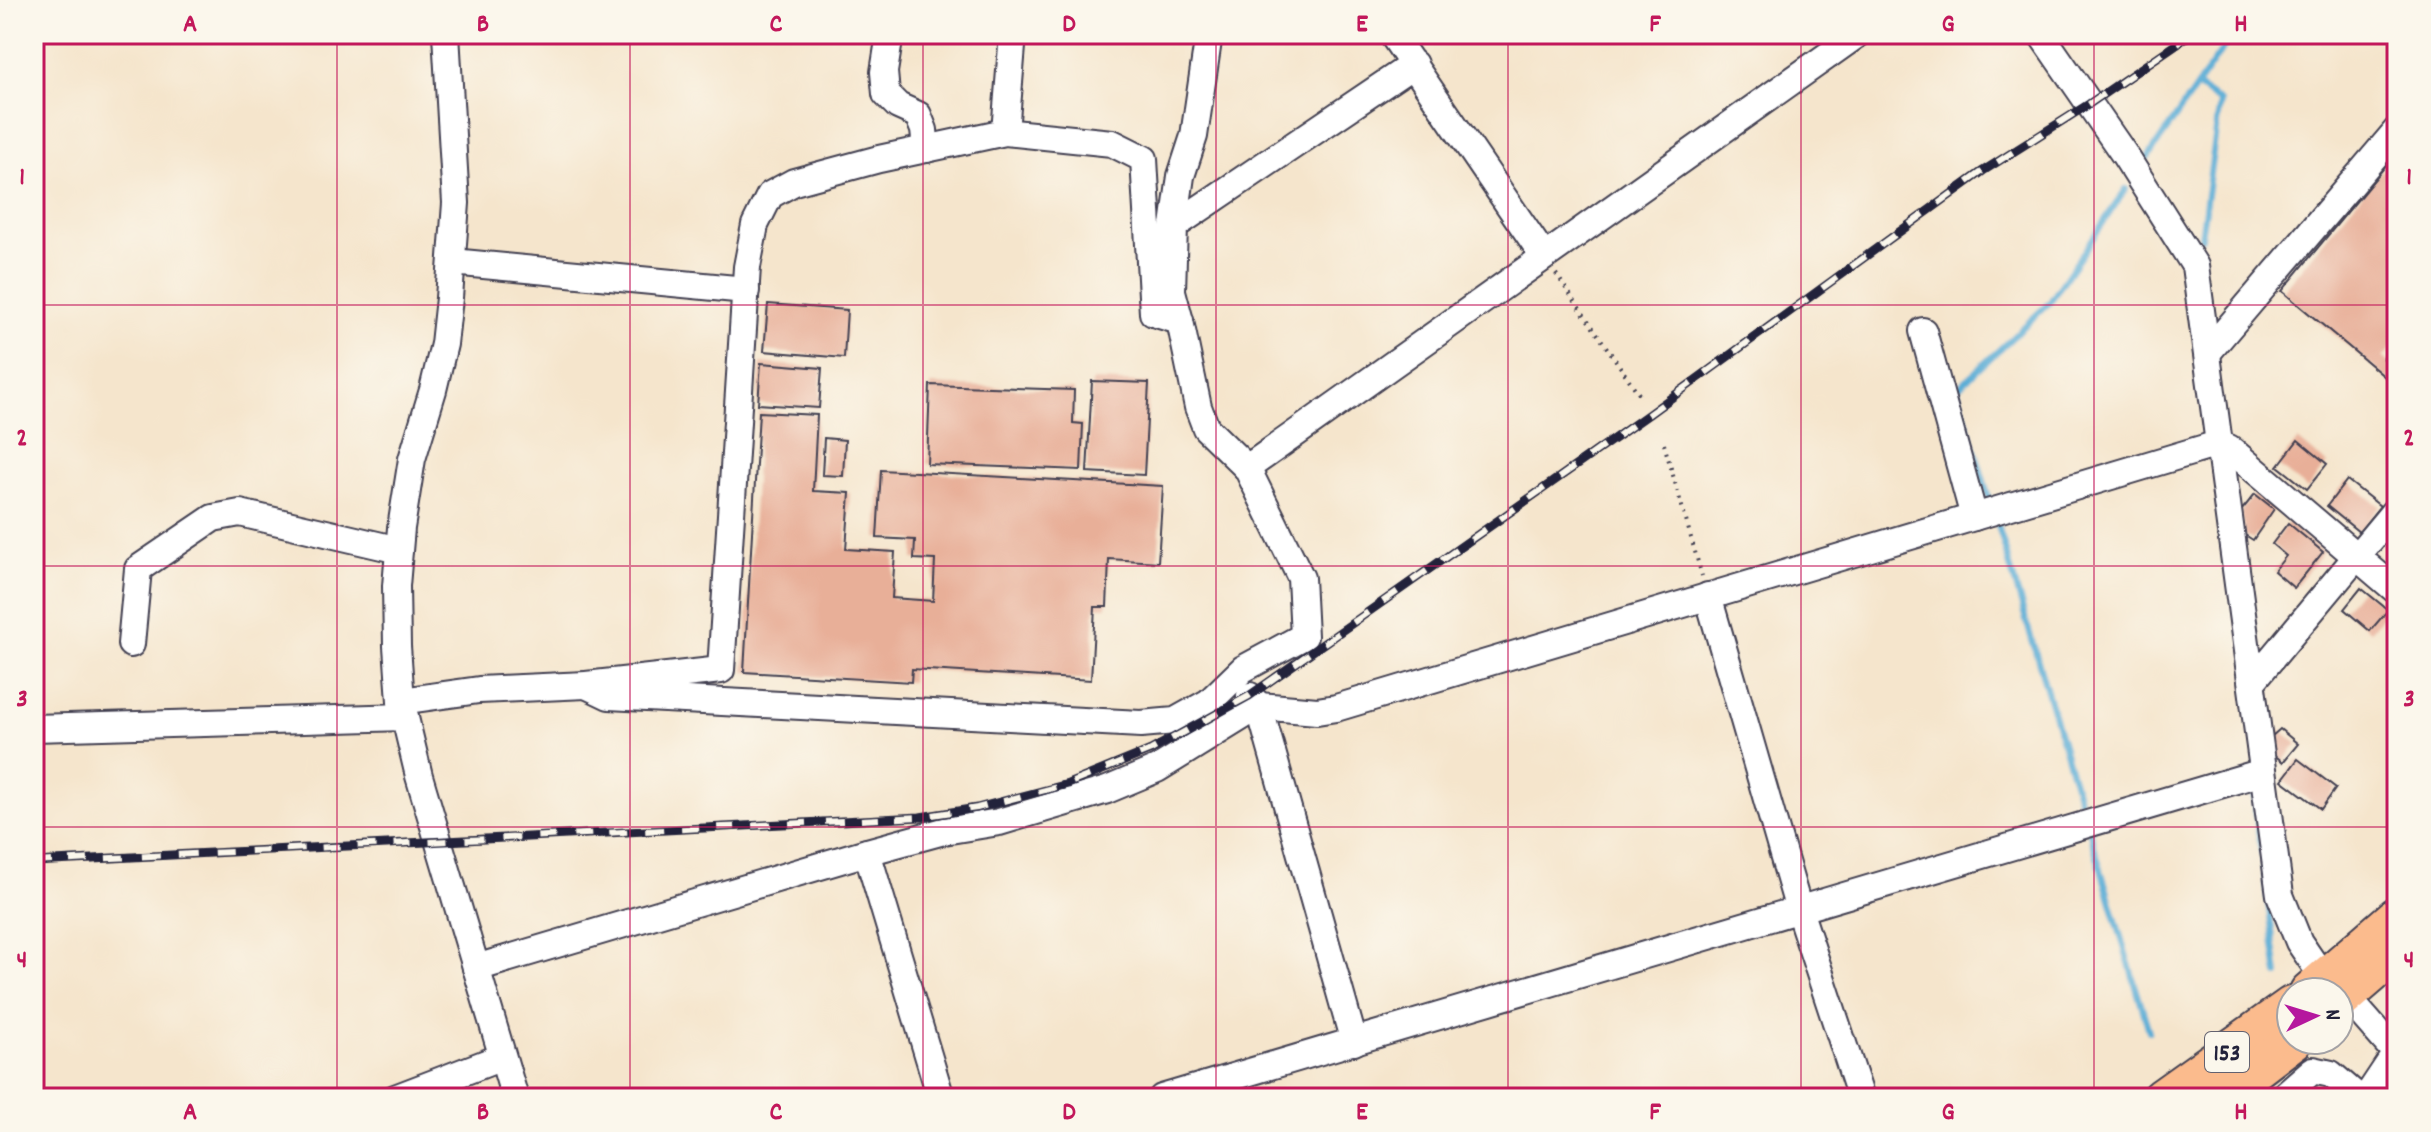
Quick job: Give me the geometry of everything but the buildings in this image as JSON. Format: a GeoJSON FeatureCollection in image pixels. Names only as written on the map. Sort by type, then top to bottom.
{"type":"FeatureCollection","features":[{"type":"Feature","properties":{"kind":"highway"},"geometry":{"type":"LineString","coordinates":[[2345,976],[2397,916]]}},
{"type":"Feature","properties":{"kind":"highway"},"geometry":{"type":"LineString","coordinates":[[2355,978],[2397,952]]}},
{"type":"Feature","properties":{"kind":"highway","name":"153"},"geometry":{"type":"LineString","coordinates":[[2162,1098],[2275,1017]]}},
{"type":"Feature","properties":{"kind":"highway","name":"153"},"geometry":{"type":"LineString","coordinates":[[2218,1098],[2275,1054]]}},
{"type":"Feature","properties":{"kind":"street"},"geometry":{"type":"LineString","coordinates":[[446,34],[456,203],[452,262],[444,344],[412,459],[399,550],[397,646],[403,709],[423,789],[515,1098]]}},
{"type":"Feature","properties":{"kind":"street"},"geometry":{"type":"LineString","coordinates":[[890,34],[884,72],[886,94],[898,106],[918,115],[924,130],[926,149]]}},
{"type":"Feature","properties":{"kind":"street"},"geometry":{"type":"LineString","coordinates":[[1005,132],[1013,34]]}},
{"type":"Feature","properties":{"kind":"street"},"geometry":{"type":"LineString","coordinates":[[586,685],[609,696],[1141,724],[1175,721],[1209,702],[1243,669],[1304,636],[1301,578],[1247,468],[1206,428],[1198,407],[1172,291],[1174,226],[1181,176],[1194,136],[1209,34]]}},
{"type":"Feature","properties":{"kind":"street"},"geometry":{"type":"LineString","coordinates":[[1392,34],[1543,255]]}},
{"type":"Feature","properties":{"kind":"street"},"geometry":{"type":"LineString","coordinates":[[1247,468],[1858,34]]}},
{"type":"Feature","properties":{"kind":"street"},"geometry":{"type":"LineString","coordinates":[[2041,34],[2124,154],[2195,266],[2208,352],[2209,447],[2252,682],[2254,775],[2280,895],[2299,942],[2320,976]]}},
{"type":"Feature","properties":{"kind":"street"},"geometry":{"type":"LineString","coordinates":[[1174,226],[1414,64]]}},
{"type":"Feature","properties":{"kind":"street"},"geometry":{"type":"LineString","coordinates":[[2208,352],[2397,130]]}},
{"type":"Feature","properties":{"kind":"street"},"geometry":{"type":"LineString","coordinates":[[34,728],[403,709],[479,690],[586,685],[721,670],[746,290],[755,225],[770,195],[794,182],[1005,132],[1112,143],[1144,159],[1153,313],[1180,321]]}},
{"type":"Feature","properties":{"kind":"street"},"geometry":{"type":"LineString","coordinates":[[452,262],[746,290]]}},
{"type":"Feature","properties":{"kind":"street"},"geometry":{"type":"LineString","coordinates":[[1923,331],[1988,513]]}},
{"type":"Feature","properties":{"kind":"street"},"geometry":{"type":"LineString","coordinates":[[476,968],[867,852],[944,831],[999,822],[1107,790],[1157,769],[1259,706],[1317,711],[1336,708],[2209,447],[2229,448],[2397,591]]}},
{"type":"Feature","properties":{"kind":"street"},"geometry":{"type":"LineString","coordinates":[[2252,682],[2397,508]]}},
{"type":"Feature","properties":{"kind":"street"},"geometry":{"type":"LineString","coordinates":[[131,644],[138,569],[213,518],[240,513],[399,550]]}},
{"type":"Feature","properties":{"kind":"street"},"geometry":{"type":"LineString","coordinates":[[1708,596],[1799,910],[1861,1098]]}},
{"type":"Feature","properties":{"kind":"street"},"geometry":{"type":"LineString","coordinates":[[1233,680],[1259,706],[1354,1042]]}},
{"type":"Feature","properties":{"kind":"street"},"geometry":{"type":"LineString","coordinates":[[1177,1096],[2254,775]]}},
{"type":"Feature","properties":{"kind":"street"},"geometry":{"type":"LineString","coordinates":[[867,852],[941,1098]]}},
{"type":"Feature","properties":{"kind":"street"},"geometry":{"type":"LineString","coordinates":[[2355,1016],[2396,1053],[2366,1098]]}},
{"type":"Feature","properties":{"kind":"street"},"geometry":{"type":"LineString","coordinates":[[395,1098],[502,1057]]}},
{"type":"Feature","properties":{"kind":"street"},"geometry":{"type":"LineString","coordinates":[[2281,1098],[2313,1070],[2331,1074],[2359,1098]]}},
{"type":"Feature","properties":{"kind":"path"},"geometry":{"type":"LineString","coordinates":[[1543,255],[1641,397]]}},
{"type":"Feature","properties":{"kind":"path"},"geometry":{"type":"LineString","coordinates":[[1664,444],[1708,596]]}},
{"type":"Feature","properties":{"kind":"waterway"},"geometry":{"type":"LineString","coordinates":[[2201,237],[2220,102],[2197,86],[2233,34]]}},
{"type":"Feature","properties":{"kind":"waterway"},"geometry":{"type":"LineString","coordinates":[[2147,159],[2197,86]]}},
{"type":"Feature","properties":{"kind":"waterway"},"geometry":{"type":"LineString","coordinates":[[1991,505],[1957,389],[2049,303],[2126,189]]}},
{"type":"Feature","properties":{"kind":"waterway"},"geometry":{"type":"LineString","coordinates":[[1996,519],[2085,819]]}},
{"type":"Feature","properties":{"kind":"waterway"},"geometry":{"type":"LineString","coordinates":[[2252,785],[2278,975]]}},
{"type":"Feature","properties":{"kind":"waterway"},"geometry":{"type":"LineString","coordinates":[[2089,829],[2149,1031]]}},
{"type":"Feature","properties":{"kind":"railway"},"geometry":{"type":"LineString","coordinates":[[34,862],[920,817],[977,808],[1068,784],[1151,750],[1249,696],[1649,414],[1983,171],[2191,34]]}}]}
